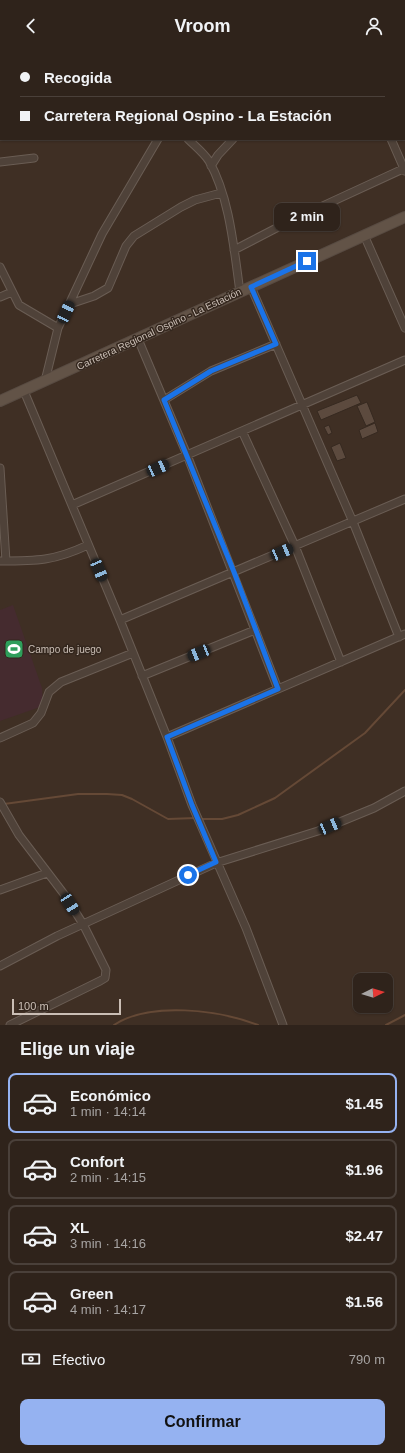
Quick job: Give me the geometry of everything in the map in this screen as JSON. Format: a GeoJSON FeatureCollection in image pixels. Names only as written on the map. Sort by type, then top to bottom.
{"type":"FeatureCollection","features":[{"type":"Feature","properties":{"kind":"main road","name":"Carretera Regional Ospino - La Estación"},"geometry":{"type":"LineString","coordinates":[[0,400],[24,391],[405,217]]}},
{"type":"Feature","properties":{"kind":"street"},"geometry":{"type":"LineString","coordinates":[[45,381],[58,328],[102,234],[157,140]]}},
{"type":"Feature","properties":{"kind":"street"},"geometry":{"type":"LineString","coordinates":[[189,140],[207,158],[221,193],[229,219],[240,292]]}},
{"type":"Feature","properties":{"kind":"street"},"geometry":{"type":"LineString","coordinates":[[211,166],[218,155],[232,140]]}},
{"type":"Feature","properties":{"kind":"street"},"geometry":{"type":"LineString","coordinates":[[234,250],[288,222],[405,169],[391,140]]}},
{"type":"Feature","properties":{"kind":"street"},"geometry":{"type":"LineString","coordinates":[[0,162],[34,158]]}},
{"type":"Feature","properties":{"kind":"street"},"geometry":{"type":"LineString","coordinates":[[70,304],[94,296],[108,288],[126,246],[134,236],[195,200],[221,193]]}},
{"type":"Feature","properties":{"kind":"street"},"geometry":{"type":"LineString","coordinates":[[364,235],[405,328]]}},
{"type":"Feature","properties":{"kind":"street"},"geometry":{"type":"LineString","coordinates":[[0,267],[12,292],[22,308],[58,328]]}},
{"type":"Feature","properties":{"kind":"street"},"geometry":{"type":"LineString","coordinates":[[167,737],[402,635],[251,287]]}},
{"type":"Feature","properties":{"kind":"street"},"geometry":{"type":"LineString","coordinates":[[0,297],[12,292]]}},
{"type":"Feature","properties":{"kind":"street"},"geometry":{"type":"LineString","coordinates":[[138,339],[234,572],[278,689]]}},
{"type":"Feature","properties":{"kind":"street"},"geometry":{"type":"LineString","coordinates":[[164,400],[211,371],[276,344]]}},
{"type":"Feature","properties":{"kind":"street"},"geometry":{"type":"LineString","coordinates":[[72,505],[405,360]]}},
{"type":"Feature","properties":{"kind":"street"},"geometry":{"type":"LineString","coordinates":[[24,391],[120,620],[167,737],[192,805],[246,928],[283,1025]]}},
{"type":"Feature","properties":{"kind":"street"},"geometry":{"type":"LineString","coordinates":[[242,431],[295,546],[341,662]]}},
{"type":"Feature","properties":{"kind":"street"},"geometry":{"type":"LineString","coordinates":[[0,468],[3,561],[50,560],[62,557],[88,545]]}},
{"type":"Feature","properties":{"kind":"street"},"geometry":{"type":"LineString","coordinates":[[120,620],[405,499]]}},
{"type":"Feature","properties":{"kind":"street"},"geometry":{"type":"LineString","coordinates":[[142,676],[256,630]]}},
{"type":"Feature","properties":{"kind":"street"},"geometry":{"type":"LineString","coordinates":[[0,738],[33,723],[41,714],[49,692],[61,682],[133,653]]}},
{"type":"Feature","properties":{"kind":"street"},"geometry":{"type":"LineString","coordinates":[[0,966],[83,924],[216,862],[318,831],[374,808],[405,791]]}},
{"type":"Feature","properties":{"kind":"street"},"geometry":{"type":"LineString","coordinates":[[0,802],[19,835],[64,894],[83,924],[105,965],[106,970],[105,978],[10,1025]]}},
{"type":"Feature","properties":{"kind":"street"},"geometry":{"type":"LineString","coordinates":[[0,890],[47,873]]}},
{"type":"Feature","properties":{"kind":"shaded area","name":"Campo de juego"},"geometry":{"type":"Polygon","coordinates":[[[13,605],[42,688],[43,706],[0,721],[0,610],[13,605]]]}},
{"type":"Feature","properties":{"kind":"building"},"geometry":{"type":"Polygon","coordinates":[[[357,395],[361,403],[321,420],[317,411],[357,395]]]}},
{"type":"Feature","properties":{"kind":"building"},"geometry":{"type":"Polygon","coordinates":[[[367,402],[375,422],[366,426],[357,406],[367,402]]]}},
{"type":"Feature","properties":{"kind":"building"},"geometry":{"type":"Polygon","coordinates":[[[375,423],[378,432],[362,439],[359,430],[375,423]]]}},
{"type":"Feature","properties":{"kind":"building"},"geometry":{"type":"Polygon","coordinates":[[[329,425],[332,433],[328,435],[324,427],[329,425]]]}},
{"type":"Feature","properties":{"kind":"building"},"geometry":{"type":"Polygon","coordinates":[[[340,443],[346,458],[337,461],[331,447],[340,443]]]}},
{"type":"Feature","properties":{"kind":"waterway"},"geometry":{"type":"LineString","coordinates":[[201,819],[222,819],[238,815],[275,798],[365,733],[405,690]]}},
{"type":"Feature","properties":{"kind":"waterway"},"geometry":{"type":"LineString","coordinates":[[4,804],[78,794],[122,795],[168,819],[196,818]]}},
{"type":"Feature","properties":{"kind":"waterway"},"geometry":{"type":"LineString","coordinates":[[114,1025],[129,1017],[165,1010],[185,1010],[224,1015],[258,1025]]}},
{"type":"Feature","properties":{"kind":"waterway"},"geometry":{"type":"LineString","coordinates":[[386,1025],[405,1015]]}},
{"type":"Feature","properties":{"kind":"place","name":"Campo de juego"},"geometry":{"type":"Point","coordinates":[14,649]}},
{"type":"Feature","properties":{"kind":"route"},"geometry":{"type":"LineString","coordinates":[[188,875],[216,862],[192,805],[167,737],[278,689],[234,572],[164,400],[211,371],[276,344],[251,287],[307,261]]}}]}
